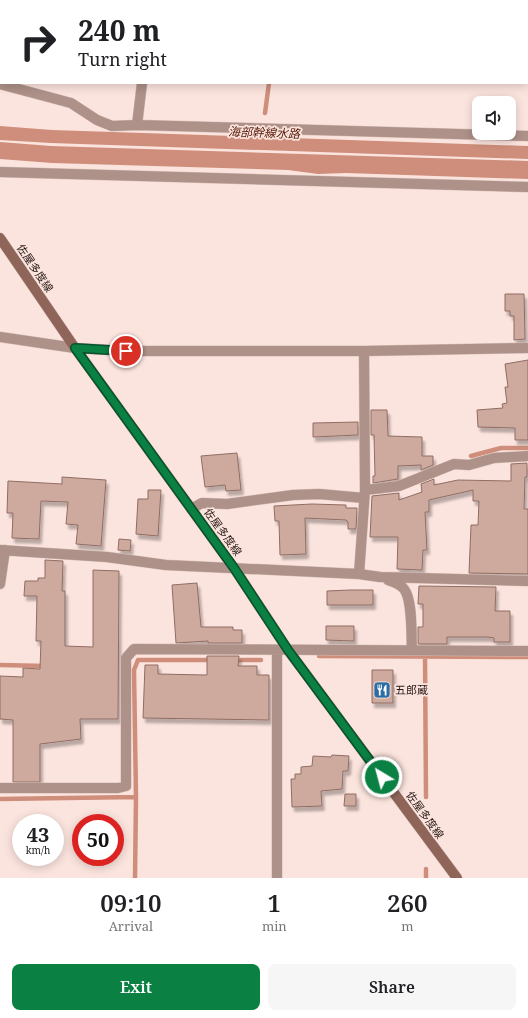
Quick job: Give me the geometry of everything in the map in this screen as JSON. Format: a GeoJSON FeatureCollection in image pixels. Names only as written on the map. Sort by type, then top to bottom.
{"type":"FeatureCollection","features":[{"type":"Feature","properties":{"kind":"main road","name":"佐屋多度線"},"geometry":{"type":"LineString","coordinates":[[0,238],[75,348],[234,568],[288,650],[457,878]]}},
{"type":"Feature","properties":{"kind":"street"},"geometry":{"type":"LineString","coordinates":[[0,84],[70,103],[97,120],[112,126],[137,125],[528,136]]}},
{"type":"Feature","properties":{"kind":"street"},"geometry":{"type":"LineString","coordinates":[[137,125],[142,84]]}},
{"type":"Feature","properties":{"kind":"street"},"geometry":{"type":"LineString","coordinates":[[0,172],[528,187]]}},
{"type":"Feature","properties":{"kind":"street"},"geometry":{"type":"LineString","coordinates":[[0,337],[75,348],[126,351],[364,351],[528,348]]}},
{"type":"Feature","properties":{"kind":"street"},"geometry":{"type":"LineString","coordinates":[[359,574],[364,494],[364,351]]}},
{"type":"Feature","properties":{"kind":"street"},"geometry":{"type":"LineString","coordinates":[[191,509],[202,503],[227,504],[293,495],[364,494],[399,486],[454,464],[469,465],[494,458],[528,456]]}},
{"type":"Feature","properties":{"kind":"street"},"geometry":{"type":"LineString","coordinates":[[0,584],[2,550],[107,557],[166,565],[359,574],[396,582],[404,588],[409,597],[412,650]]}},
{"type":"Feature","properties":{"kind":"street"},"geometry":{"type":"LineString","coordinates":[[380,578],[528,581]]}},
{"type":"Feature","properties":{"kind":"street"},"geometry":{"type":"LineString","coordinates":[[0,788],[118,788],[126,786],[126,658],[134,649],[528,651]]}},
{"type":"Feature","properties":{"kind":"street"},"geometry":{"type":"LineString","coordinates":[[277,650],[277,878]]}},
{"type":"Feature","properties":{"kind":"shaded area"},"geometry":{"type":"Polygon","coordinates":[[[0,126],[52,130],[528,146],[528,159],[0,140],[0,126]]]}},
{"type":"Feature","properties":{"kind":"shaded area"},"geometry":{"type":"Polygon","coordinates":[[[0,142],[51,146],[528,161],[528,179],[346,173],[318,174],[288,170],[52,163],[0,159],[0,142]]]}},
{"type":"Feature","properties":{"kind":"building"},"geometry":{"type":"Polygon","coordinates":[[[505,294],[524,294],[525,339],[514,340],[514,316],[510,316],[510,311],[505,311],[505,294]]]}},
{"type":"Feature","properties":{"kind":"building"},"geometry":{"type":"Polygon","coordinates":[[[528,360],[528,440],[515,440],[515,428],[478,427],[477,410],[503,408],[502,404],[507,403],[505,387],[508,387],[505,364],[528,360]]]}},
{"type":"Feature","properties":{"kind":"building"},"geometry":{"type":"Polygon","coordinates":[[[371,410],[387,410],[388,436],[422,437],[422,456],[433,456],[433,465],[421,470],[421,465],[398,466],[398,479],[373,483],[373,476],[375,476],[374,435],[371,435],[371,410]]]}},
{"type":"Feature","properties":{"kind":"building"},"geometry":{"type":"Polygon","coordinates":[[[358,422],[358,435],[313,437],[313,423],[358,422]]]}},
{"type":"Feature","properties":{"kind":"building"},"geometry":{"type":"Polygon","coordinates":[[[237,453],[241,490],[226,491],[225,485],[205,487],[201,456],[237,453]]]}},
{"type":"Feature","properties":{"kind":"building"},"geometry":{"type":"Polygon","coordinates":[[[527,463],[524,509],[528,509],[528,574],[469,573],[471,525],[478,525],[479,501],[473,501],[473,490],[429,500],[429,512],[425,512],[427,550],[423,550],[422,570],[397,569],[398,537],[370,537],[372,496],[399,493],[399,500],[422,492],[421,484],[434,479],[434,485],[458,480],[511,481],[511,464],[527,463]]]}},
{"type":"Feature","properties":{"kind":"building"},"geometry":{"type":"Polygon","coordinates":[[[62,477],[106,480],[101,546],[76,544],[78,525],[66,524],[68,502],[41,501],[39,539],[12,538],[13,513],[7,513],[8,481],[62,484],[62,477]]]}},
{"type":"Feature","properties":{"kind":"building"},"geometry":{"type":"Polygon","coordinates":[[[148,490],[161,490],[158,536],[136,534],[138,499],[148,499],[148,490]]]}},
{"type":"Feature","properties":{"kind":"building"},"geometry":{"type":"Polygon","coordinates":[[[312,504],[346,505],[346,508],[357,508],[356,529],[348,529],[348,522],[346,520],[305,518],[306,554],[280,555],[279,521],[275,521],[274,506],[312,504]]]}},
{"type":"Feature","properties":{"kind":"building"},"geometry":{"type":"Polygon","coordinates":[[[119,539],[131,540],[130,551],[118,550],[119,539]]]}},
{"type":"Feature","properties":{"kind":"building"},"geometry":{"type":"Polygon","coordinates":[[[45,560],[63,561],[62,591],[65,591],[65,646],[93,647],[93,570],[119,571],[118,719],[80,719],[81,739],[40,744],[40,782],[13,782],[13,720],[0,719],[0,676],[23,677],[23,668],[40,669],[41,641],[36,641],[37,596],[24,596],[25,581],[38,581],[38,578],[45,578],[45,560]]]}},
{"type":"Feature","properties":{"kind":"building"},"geometry":{"type":"Polygon","coordinates":[[[197,583],[201,627],[233,627],[233,630],[242,630],[242,643],[208,643],[208,641],[176,643],[172,585],[197,583]]]}},
{"type":"Feature","properties":{"kind":"building"},"geometry":{"type":"Polygon","coordinates":[[[419,586],[496,587],[495,611],[510,611],[510,642],[494,642],[494,638],[488,637],[447,637],[447,644],[418,644],[418,627],[423,627],[423,604],[418,604],[419,586]]]}},
{"type":"Feature","properties":{"kind":"building"},"geometry":{"type":"Polygon","coordinates":[[[373,590],[373,605],[327,605],[327,591],[373,590]]]}},
{"type":"Feature","properties":{"kind":"building"},"geometry":{"type":"Polygon","coordinates":[[[326,626],[354,626],[354,641],[326,640],[326,626]]]}},
{"type":"Feature","properties":{"kind":"building"},"geometry":{"type":"Polygon","coordinates":[[[207,656],[239,656],[238,666],[257,666],[257,675],[269,675],[269,720],[143,718],[145,665],[158,665],[158,674],[207,675],[207,656]]]}},
{"type":"Feature","properties":{"kind":"building"},"geometry":{"type":"Polygon","coordinates":[[[372,670],[393,670],[393,703],[372,703],[372,670]]]}},
{"type":"Feature","properties":{"kind":"building"},"geometry":{"type":"Polygon","coordinates":[[[332,755],[349,756],[348,771],[343,771],[342,789],[321,791],[322,806],[292,807],[291,779],[295,779],[295,774],[301,774],[301,767],[312,766],[313,756],[331,757],[332,755]]]}},
{"type":"Feature","properties":{"kind":"building"},"geometry":{"type":"Polygon","coordinates":[[[345,794],[356,794],[356,806],[344,806],[345,794]]]}},
{"type":"Feature","properties":{"kind":"waterway"},"geometry":{"type":"LineString","coordinates":[[265,113],[269,84]]}},
{"type":"Feature","properties":{"kind":"waterway"},"geometry":{"type":"LineString","coordinates":[[471,456],[501,448],[528,448]]}},
{"type":"Feature","properties":{"kind":"waterway"},"geometry":{"type":"LineString","coordinates":[[319,656],[528,657]]}},
{"type":"Feature","properties":{"kind":"waterway"},"geometry":{"type":"LineString","coordinates":[[425,656],[426,797]]}},
{"type":"Feature","properties":{"kind":"waterway"},"geometry":{"type":"LineString","coordinates":[[0,799],[136,797],[134,670],[138,660],[213,660]]}},
{"type":"Feature","properties":{"kind":"waterway"},"geometry":{"type":"LineString","coordinates":[[232,660],[261,660]]}},
{"type":"Feature","properties":{"kind":"waterway"},"geometry":{"type":"LineString","coordinates":[[0,665],[46,666]]}},
{"type":"Feature","properties":{"kind":"waterway"},"geometry":{"type":"LineString","coordinates":[[135,878],[136,797]]}},
{"type":"Feature","properties":{"kind":"waterway"},"geometry":{"type":"LineString","coordinates":[[426,869],[426,878]]}},
{"type":"Feature","properties":{"kind":"place","name":"五郎蔵"},"geometry":{"type":"Point","coordinates":[382,690]}},
{"type":"Feature","properties":{"kind":"route"},"geometry":{"type":"LineString","coordinates":[[126,351],[75,348],[234,568],[288,650],[382,777]]}},
{"type":"Feature","properties":{"kind":"water label","name":"海部幹線水路"},"geometry":{"type":"Point","coordinates":[264,133]}}]}
